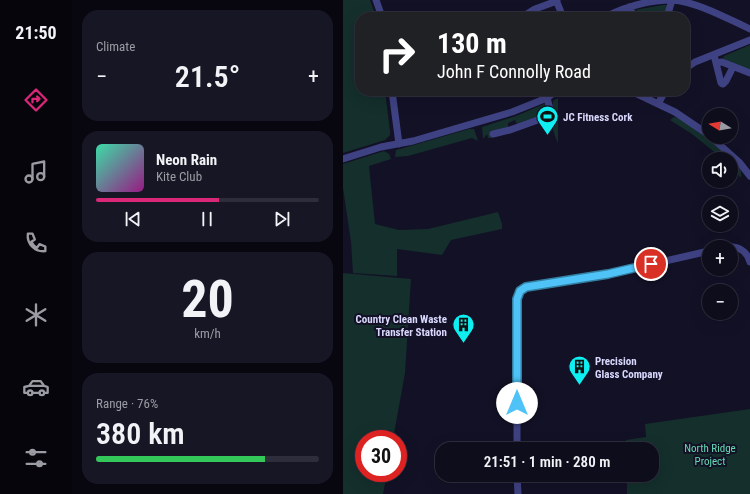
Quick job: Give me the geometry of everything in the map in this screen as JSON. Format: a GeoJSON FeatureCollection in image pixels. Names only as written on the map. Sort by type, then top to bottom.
{"type":"FeatureCollection","features":[{"type":"Feature","properties":{"kind":"street"},"geometry":{"type":"LineString","coordinates":[[376,0],[380,12]]}},
{"type":"Feature","properties":{"kind":"street"},"geometry":{"type":"LineString","coordinates":[[530,12],[557,0],[561,12]]}},
{"type":"Feature","properties":{"kind":"street"},"geometry":{"type":"LineString","coordinates":[[668,12],[672,0]]}},
{"type":"Feature","properties":{"kind":"street"},"geometry":{"type":"LineString","coordinates":[[617,12],[648,2],[672,0],[696,6],[750,29]]}},
{"type":"Feature","properties":{"kind":"street"},"geometry":{"type":"LineString","coordinates":[[629,7],[631,12]]}},
{"type":"Feature","properties":{"kind":"street"},"geometry":{"type":"LineString","coordinates":[[690,66],[695,62],[750,40]]}},
{"type":"Feature","properties":{"kind":"street"},"geometry":{"type":"LineString","coordinates":[[713,55],[721,83],[723,84],[726,81],[733,67]]}},
{"type":"Feature","properties":{"kind":"street"},"geometry":{"type":"LineString","coordinates":[[716,63],[722,62],[750,73]]}},
{"type":"Feature","properties":{"kind":"street"},"geometry":{"type":"LineString","coordinates":[[393,96],[399,144]]}},
{"type":"Feature","properties":{"kind":"street"},"geometry":{"type":"LineString","coordinates":[[343,159],[381,147],[399,144],[512,112],[550,96]]}},
{"type":"Feature","properties":{"kind":"street"},"geometry":{"type":"LineString","coordinates":[[641,96],[689,120],[702,130]]}},
{"type":"Feature","properties":{"kind":"street"},"geometry":{"type":"LineString","coordinates":[[658,104],[662,96]]}},
{"type":"Feature","properties":{"kind":"street"},"geometry":{"type":"LineString","coordinates":[[493,134],[514,126],[546,117],[549,109],[547,98]]}},
{"type":"Feature","properties":{"kind":"street"},"geometry":{"type":"LineString","coordinates":[[719,144],[739,162],[750,176]]}},
{"type":"Feature","properties":{"kind":"street"},"geometry":{"type":"LineString","coordinates":[[738,248],[747,255],[750,262]]}},
{"type":"Feature","properties":{"kind":"street"},"geometry":{"type":"LineString","coordinates":[[517,442],[517,299],[520,291],[526,287],[608,274],[702,253]]}},
{"type":"Feature","properties":{"kind":"street"},"geometry":{"type":"LineString","coordinates":[[518,482],[519,494]]}},
{"type":"Feature","properties":{"kind":"green space"},"geometry":{"type":"Polygon","coordinates":[[[343,0],[370,0],[374,12],[355,12],[355,96],[386,96],[390,135],[385,140],[343,153],[343,0]]]}},
{"type":"Feature","properties":{"kind":"green space"},"geometry":{"type":"Polygon","coordinates":[[[667,5],[666,12],[638,12],[637,10],[633,12],[634,10],[667,5]]]}},
{"type":"Feature","properties":{"kind":"green space"},"geometry":{"type":"Polygon","coordinates":[[[750,45],[750,70],[723,58],[724,56],[750,45]]]}},
{"type":"Feature","properties":{"kind":"green space"},"geometry":{"type":"Polygon","coordinates":[[[558,98],[558,143],[548,121],[553,116],[553,101],[558,98]]]}},
{"type":"Feature","properties":{"kind":"green space"},"geometry":{"type":"Polygon","coordinates":[[[544,104],[547,108],[545,114],[517,124],[515,120],[508,123],[508,127],[490,131],[492,138],[488,138],[487,134],[483,139],[482,127],[516,116],[544,104]]]}},
{"type":"Feature","properties":{"kind":"green space"},"geometry":{"type":"Polygon","coordinates":[[[674,117],[700,131],[702,133],[702,142],[692,134],[670,120],[674,117]]]}},
{"type":"Feature","properties":{"kind":"green space"},"geometry":{"type":"Polygon","coordinates":[[[469,129],[474,129],[478,141],[472,138],[408,156],[395,157],[396,150],[469,129]]]}},
{"type":"Feature","properties":{"kind":"green space"},"geometry":{"type":"Polygon","coordinates":[[[704,144],[716,144],[725,152],[714,152],[704,144]]]}},
{"type":"Feature","properties":{"kind":"green space"},"geometry":{"type":"Polygon","coordinates":[[[384,151],[389,154],[391,159],[369,166],[375,224],[399,230],[428,229],[498,212],[502,229],[451,240],[442,255],[397,249],[397,276],[353,273],[351,242],[343,188],[343,164],[384,151]]]}},
{"type":"Feature","properties":{"kind":"green space"},"geometry":{"type":"Polygon","coordinates":[[[738,167],[741,172],[741,178],[738,175],[738,167]]]}},
{"type":"Feature","properties":{"kind":"green space"},"geometry":{"type":"Polygon","coordinates":[[[343,273],[411,279],[405,373],[395,430],[355,430],[355,482],[385,482],[383,494],[343,494],[343,273]]]}},
{"type":"Feature","properties":{"kind":"green space","name":"North Ridge Project"},"geometry":{"type":"Polygon","coordinates":[[[750,409],[750,494],[627,494],[627,482],[659,482],[659,442],[626,442],[626,440],[646,437],[645,424],[750,409]]]}},
{"type":"Feature","properties":{"kind":"place","name":"JC Fitness Cork"},"geometry":{"type":"Point","coordinates":[547,136]}},
{"type":"Feature","properties":{"kind":"place","name":"Country Clean Waste Transfer Station"},"geometry":{"type":"Point","coordinates":[463,344]}},
{"type":"Feature","properties":{"kind":"place","name":"Precision Glass Company"},"geometry":{"type":"Point","coordinates":[580,386]}},
{"type":"Feature","properties":{"kind":"route"},"geometry":{"type":"LineString","coordinates":[[517,403],[517,299],[520,291],[526,287],[608,274],[651,264]]}}]}
